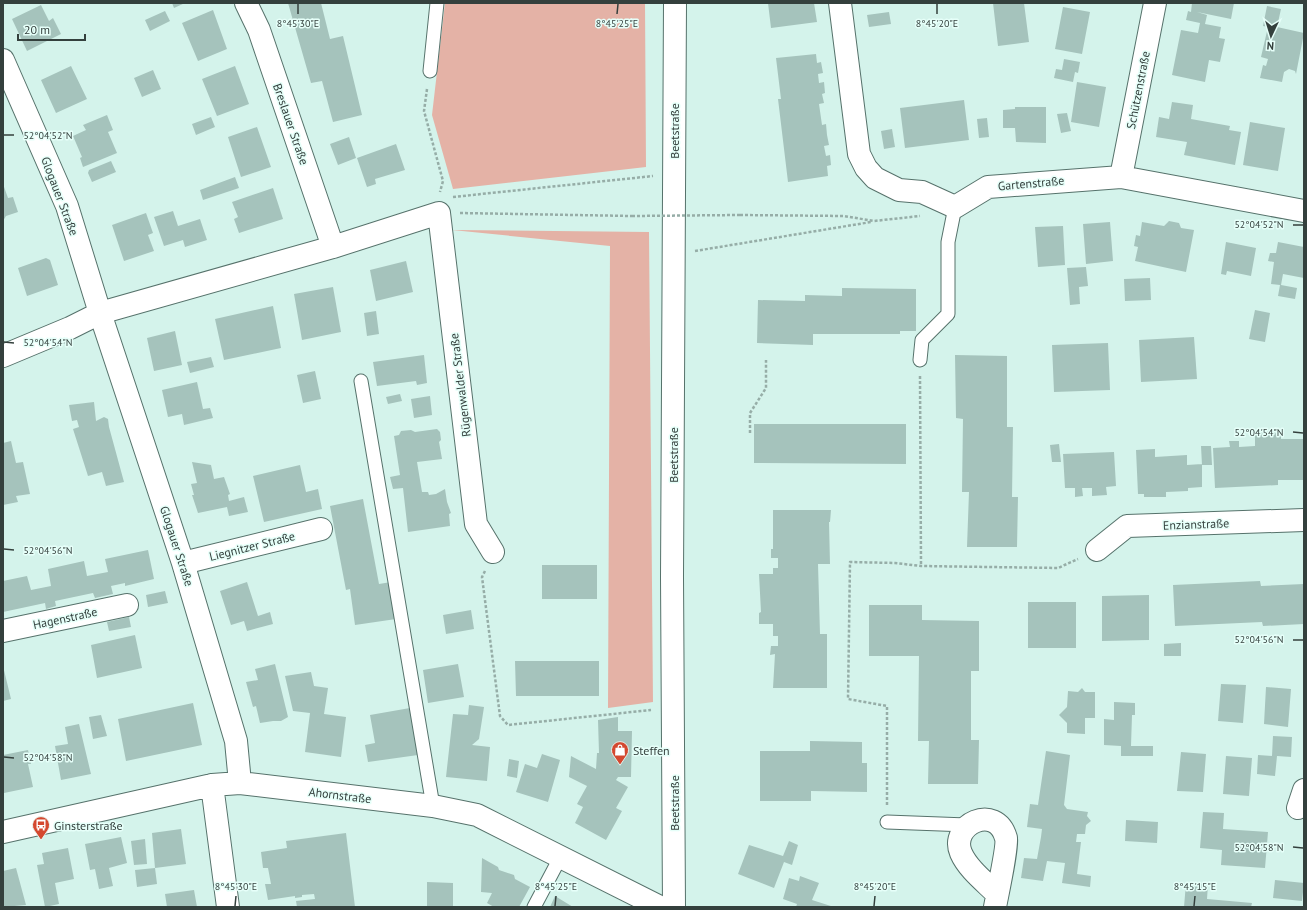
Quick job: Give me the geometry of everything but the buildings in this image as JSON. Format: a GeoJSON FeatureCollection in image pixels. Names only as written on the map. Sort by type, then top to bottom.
{"type":"FeatureCollection","features":[{"type":"Feature","properties":{"kind":"street","name":"Breslauer Straße"},"geometry":{"type":"LineString","coordinates":[[246,3],[259,30],[333,247]]}},
{"type":"Feature","properties":{"kind":"street","name":"Beetstraße"},"geometry":{"type":"LineString","coordinates":[[674,907],[672,569],[675,3]]}},
{"type":"Feature","properties":{"kind":"street"},"geometry":{"type":"LineString","coordinates":[[840,3],[859,154],[866,168],[875,178],[899,190],[922,192],[955,207]]}},
{"type":"Feature","properties":{"kind":"street","name":"Schützenstraße"},"geometry":{"type":"LineString","coordinates":[[1120,177],[1155,3]]}},
{"type":"Feature","properties":{"kind":"street","name":"Glogauer Straße"},"geometry":{"type":"LineString","coordinates":[[3,60],[67,206],[100,313],[183,563],[236,741],[240,783]]}},
{"type":"Feature","properties":{"kind":"street","name":"Gartenstraße"},"geometry":{"type":"LineString","coordinates":[[955,207],[988,187],[1120,177],[1304,211]]}},
{"type":"Feature","properties":{"kind":"street"},"geometry":{"type":"LineString","coordinates":[[3,356],[70,328],[100,313],[333,247],[438,206]]}},
{"type":"Feature","properties":{"kind":"street","name":"Rügenwalder Straße"},"geometry":{"type":"LineString","coordinates":[[438,206],[476,524],[493,552]]}},
{"type":"Feature","properties":{"kind":"street","name":"Enzianstraße"},"geometry":{"type":"LineString","coordinates":[[1096,550],[1127,526],[1304,520]]}},
{"type":"Feature","properties":{"kind":"street","name":"Liegnitzer Straße"},"geometry":{"type":"LineString","coordinates":[[183,563],[321,529]]}},
{"type":"Feature","properties":{"kind":"street","name":"Hagenstraße"},"geometry":{"type":"LineString","coordinates":[[3,631],[127,605]]}},
{"type":"Feature","properties":{"kind":"street","name":"Ahornstraße"},"geometry":{"type":"LineString","coordinates":[[3,832],[212,785],[240,783],[433,806],[477,816],[561,856],[660,907]]}},
{"type":"Feature","properties":{"kind":"street"},"geometry":{"type":"LineString","coordinates":[[212,785],[228,907]]}},
{"type":"Feature","properties":{"kind":"street"},"geometry":{"type":"LineString","coordinates":[[988,819],[1001,826],[1006,839],[996,901],[968,864],[961,852],[961,837],[967,825],[977,820],[988,819]]}},
{"type":"Feature","properties":{"kind":"lane"},"geometry":{"type":"LineString","coordinates":[[430,71],[437,3]]}},
{"type":"Feature","properties":{"kind":"lane"},"geometry":{"type":"LineString","coordinates":[[920,360],[922,340],[948,314],[948,242],[955,207]]}},
{"type":"Feature","properties":{"kind":"lane"},"geometry":{"type":"LineString","coordinates":[[361,381],[433,806]]}},
{"type":"Feature","properties":{"kind":"lane"},"geometry":{"type":"LineString","coordinates":[[887,822],[967,825]]}},
{"type":"Feature","properties":{"kind":"lane"},"geometry":{"type":"LineString","coordinates":[[534,907],[561,856]]}},
{"type":"Feature","properties":{"kind":"path"},"geometry":{"type":"LineString","coordinates":[[430,71],[424,111],[443,181],[438,206]]}},
{"type":"Feature","properties":{"kind":"path"},"geometry":{"type":"LineString","coordinates":[[438,206],[674,174]]}},
{"type":"Feature","properties":{"kind":"path"},"geometry":{"type":"LineString","coordinates":[[438,206],[632,216],[844,216],[874,222]]}},
{"type":"Feature","properties":{"kind":"path"},"geometry":{"type":"LineString","coordinates":[[674,255],[919,216],[955,207]]}},
{"type":"Feature","properties":{"kind":"path"},"geometry":{"type":"LineString","coordinates":[[750,433],[750,413],[766,388],[766,360]]}},
{"type":"Feature","properties":{"kind":"path"},"geometry":{"type":"LineString","coordinates":[[920,360],[921,566]]}},
{"type":"Feature","properties":{"kind":"path"},"geometry":{"type":"LineString","coordinates":[[887,822],[887,706],[848,699],[850,562],[895,563],[921,566],[1058,568],[1096,550]]}},
{"type":"Feature","properties":{"kind":"path"},"geometry":{"type":"LineString","coordinates":[[493,552],[482,577],[500,716],[508,725],[674,708]]}},
{"type":"Feature","properties":{"kind":"shaded area"},"geometry":{"type":"Polygon","coordinates":[[[445,3],[645,3],[646,167],[453,189],[432,115],[445,3]]]}},
{"type":"Feature","properties":{"kind":"shaded area"},"geometry":{"type":"Polygon","coordinates":[[[452,230],[649,232],[653,702],[608,708],[610,246],[452,230]]]}},
{"type":"Feature","properties":{"kind":"place","name":"Steffen"},"geometry":{"type":"Point","coordinates":[620,765]}},
{"type":"Feature","properties":{"kind":"place","name":"Ginsterstraße"},"geometry":{"type":"Point","coordinates":[41,840]}}]}
